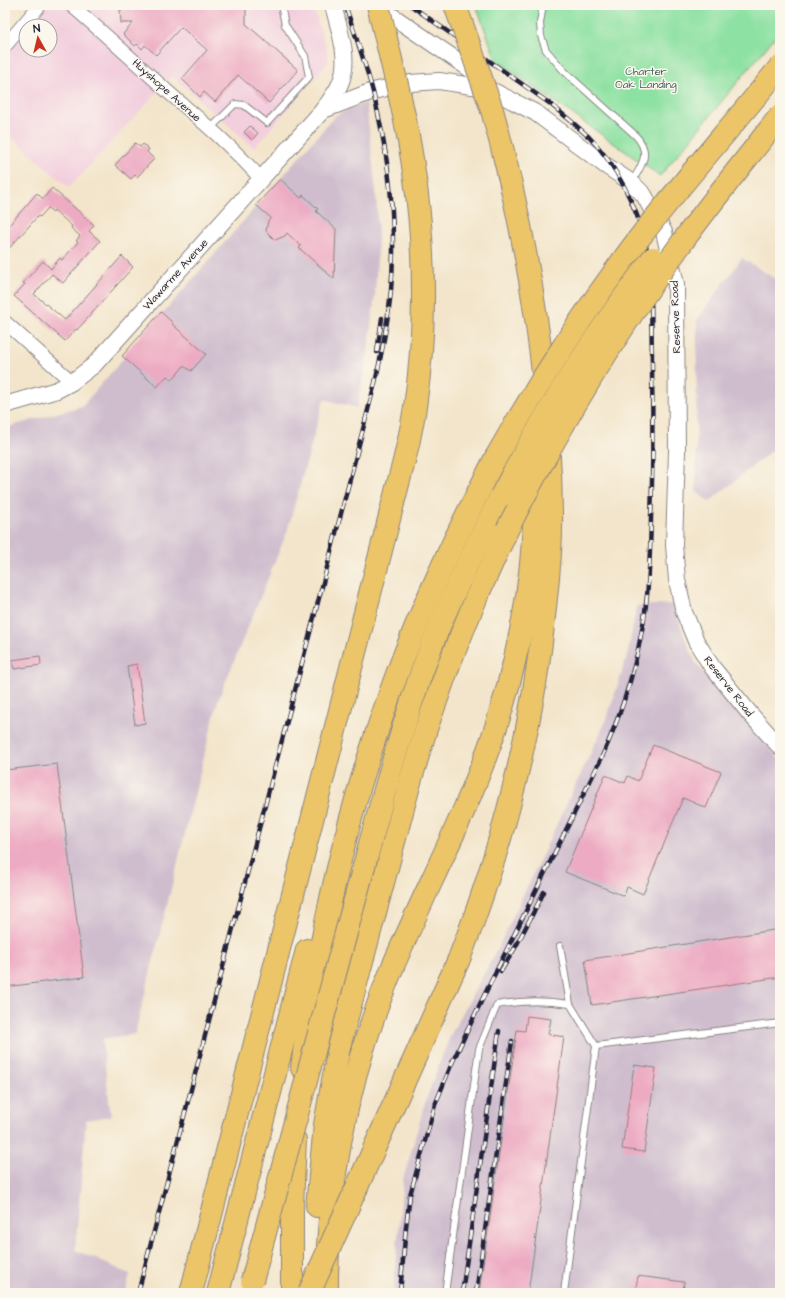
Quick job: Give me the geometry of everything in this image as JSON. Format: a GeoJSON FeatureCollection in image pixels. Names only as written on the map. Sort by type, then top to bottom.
{"type":"FeatureCollection","features":[{"type":"Feature","properties":{"kind":"highway"},"geometry":{"type":"LineString","coordinates":[[191,1293],[397,491],[412,424],[418,382],[421,345],[423,291],[422,257],[415,178],[400,97],[377,5]]}},
{"type":"Feature","properties":{"kind":"highway"},"geometry":{"type":"LineString","coordinates":[[309,1293],[474,921],[502,835],[518,774],[534,691],[547,592],[552,515],[546,402],[537,319],[524,243],[509,173],[492,110],[454,5]]}},
{"type":"Feature","properties":{"kind":"highway"},"geometry":{"type":"LineString","coordinates":[[292,1293],[292,1207],[295,1146],[304,1051],[317,970],[331,895],[360,783],[393,684],[455,538],[495,459],[550,367],[614,272],[670,200],[780,67]]}},
{"type":"Feature","properties":{"kind":"highway"},"geometry":{"type":"LineString","coordinates":[[250,1287],[396,751],[432,646],[462,577],[501,496],[550,407],[621,300],[687,215],[780,103]]}},
{"type":"Feature","properties":{"kind":"highway"},"geometry":{"type":"LineString","coordinates":[[316,1293],[316,1223],[320,1164],[332,1086],[344,1028],[407,794],[428,724],[460,635],[507,530],[536,473],[568,417],[628,321],[689,232],[780,116]]}},
{"type":"Feature","properties":{"kind":"highway"},"geometry":{"type":"LineString","coordinates":[[327,1293],[328,1244],[333,1191],[340,1141],[354,1082],[384,988],[466,808],[489,749],[500,715],[517,652],[532,557],[536,494],[540,465],[548,443]]}},
{"type":"Feature","properties":{"kind":"highway"},"geometry":{"type":"LineString","coordinates":[[218,1293],[329,864],[354,776],[386,678],[414,632]]}},
{"type":"Feature","properties":{"kind":"street"},"geometry":{"type":"LineString","coordinates":[[5,46],[40,5]]}},
{"type":"Feature","properties":{"kind":"street","name":"Huyshope Avenue"},"geometry":{"type":"LineString","coordinates":[[72,5],[246,162],[260,178]]}},
{"type":"Feature","properties":{"kind":"street","name":"Wawarme Avenue"},"geometry":{"type":"LineString","coordinates":[[5,405],[57,390],[72,382],[94,365],[260,178],[323,110],[340,84],[345,64],[343,43],[333,5]]}},
{"type":"Feature","properties":{"kind":"street"},"geometry":{"type":"LineString","coordinates":[[377,5],[536,114]]}},
{"type":"Feature","properties":{"kind":"street","name":"Reserve Road"},"geometry":{"type":"LineString","coordinates":[[323,110],[373,91],[395,85],[425,81],[453,83],[484,89],[495,92],[536,114],[605,166],[632,183],[644,195],[664,232],[676,284],[677,443],[674,544],[677,580],[684,612],[696,641],[712,667],[751,715],[780,747]]}},
{"type":"Feature","properties":{"kind":"street"},"geometry":{"type":"LineString","coordinates":[[5,322],[72,382]]}},
{"type":"Feature","properties":{"kind":"lane"},"geometry":{"type":"LineString","coordinates":[[210,129],[235,104],[244,105],[267,123],[309,77],[305,56],[285,25],[281,5]]}},
{"type":"Feature","properties":{"kind":"lane"},"geometry":{"type":"LineString","coordinates":[[543,5],[540,23],[541,36],[546,50],[564,70],[643,144],[645,151],[644,160],[632,183]]}},
{"type":"Feature","properties":{"kind":"lane"},"geometry":{"type":"LineString","coordinates":[[560,946],[570,1004],[596,1046],[564,1293]]}},
{"type":"Feature","properties":{"kind":"lane"},"geometry":{"type":"LineString","coordinates":[[445,1293],[478,1049],[497,1005],[519,1001],[552,1001],[570,1004]]}},
{"type":"Feature","properties":{"kind":"lane"},"geometry":{"type":"LineString","coordinates":[[596,1046],[780,1022]]}},
{"type":"Feature","properties":{"kind":"shaded area"},"geometry":{"type":"Polygon","coordinates":[[[46,5],[312,5],[329,61],[254,148],[172,76],[69,188],[5,131],[5,51],[18,37],[18,58],[58,58],[58,18],[34,18],[46,5]]]}},
{"type":"Feature","properties":{"kind":"shaded area"},"geometry":{"type":"Polygon","coordinates":[[[366,102],[376,192],[378,238],[375,295],[368,351],[357,408],[324,399],[287,532],[218,700],[135,1034],[102,1039],[111,1116],[86,1120],[75,1250],[130,1274],[125,1293],[5,1293],[5,428],[82,406],[335,116],[366,102]]]}},
{"type":"Feature","properties":{"kind":"shaded area"},"geometry":{"type":"Polygon","coordinates":[[[742,258],[780,282],[780,444],[709,502],[696,491],[697,320],[742,258]]]}},
{"type":"Feature","properties":{"kind":"shaded area"},"geometry":{"type":"Polygon","coordinates":[[[674,604],[683,633],[696,663],[780,760],[780,1293],[393,1293],[403,1180],[426,1100],[450,1036],[497,950],[606,721],[627,657],[637,606],[674,604]]]}},
{"type":"Feature","properties":{"kind":"green space","name":"Charter Oak Landing"},"geometry":{"type":"Polygon","coordinates":[[[476,5],[780,5],[780,31],[660,176],[496,60],[476,5]]]}},
{"type":"Feature","properties":{"kind":"building"},"geometry":{"type":"Polygon","coordinates":[[[128,5],[246,5],[246,24],[298,70],[269,103],[238,75],[215,102],[204,92],[200,97],[182,79],[207,50],[181,27],[156,55],[145,45],[142,49],[137,44],[135,46],[123,34],[133,23],[121,23],[120,10],[124,10],[128,5]]]}},
{"type":"Feature","properties":{"kind":"building"},"geometry":{"type":"Polygon","coordinates":[[[250,126],[258,133],[252,140],[244,132],[250,126]]]}},
{"type":"Feature","properties":{"kind":"building"},"geometry":{"type":"Polygon","coordinates":[[[135,143],[140,147],[143,144],[149,149],[147,152],[154,159],[137,177],[135,175],[131,179],[115,165],[135,143]]]}},
{"type":"Feature","properties":{"kind":"building"},"geometry":{"type":"Polygon","coordinates":[[[280,179],[301,198],[303,195],[318,209],[316,211],[336,229],[334,279],[299,248],[301,246],[287,233],[285,236],[275,240],[266,231],[268,221],[271,218],[256,205],[280,179]]]}},
{"type":"Feature","properties":{"kind":"building"},"geometry":{"type":"Polygon","coordinates":[[[52,188],[94,225],[89,231],[100,241],[63,283],[52,274],[34,294],[65,320],[122,256],[133,267],[77,330],[76,329],[65,341],[14,296],[25,284],[23,283],[43,261],[51,269],[60,258],[62,260],[78,242],[76,241],[80,236],[71,228],[72,226],[54,210],[53,212],[48,208],[40,217],[38,216],[5,253],[5,230],[37,193],[43,199],[52,188]]]}},
{"type":"Feature","properties":{"kind":"building"},"geometry":{"type":"Polygon","coordinates":[[[161,312],[173,323],[172,324],[206,354],[191,371],[184,366],[172,380],[167,376],[157,387],[122,356],[161,312]]]}},
{"type":"Feature","properties":{"kind":"building"},"geometry":{"type":"Polygon","coordinates":[[[40,656],[41,665],[14,669],[12,660],[40,656]]]}},
{"type":"Feature","properties":{"kind":"building"},"geometry":{"type":"Polygon","coordinates":[[[137,664],[145,723],[135,725],[127,666],[137,664]]]}},
{"type":"Feature","properties":{"kind":"building"},"geometry":{"type":"Polygon","coordinates":[[[653,745],[721,772],[706,808],[683,798],[643,894],[627,887],[624,896],[565,872],[605,775],[625,783],[628,776],[638,781],[653,745]]]}},
{"type":"Feature","properties":{"kind":"building"},"geometry":{"type":"Polygon","coordinates":[[[57,764],[84,977],[5,987],[5,770],[57,764]]]}},
{"type":"Feature","properties":{"kind":"building"},"geometry":{"type":"Polygon","coordinates":[[[780,929],[780,977],[592,1005],[585,960],[780,929]]]}},
{"type":"Feature","properties":{"kind":"building"},"geometry":{"type":"Polygon","coordinates":[[[527,1016],[551,1019],[548,1034],[564,1037],[528,1293],[479,1293],[517,1030],[525,1031],[527,1016]]]}},
{"type":"Feature","properties":{"kind":"building"},"geometry":{"type":"Polygon","coordinates":[[[634,1065],[656,1068],[644,1152],[622,1149],[634,1065]]]}},
{"type":"Feature","properties":{"kind":"building"},"geometry":{"type":"Polygon","coordinates":[[[638,1276],[684,1282],[683,1293],[635,1293],[638,1276]]]}},
{"type":"Feature","properties":{"kind":"railway"},"geometry":{"type":"LineString","coordinates":[[138,1293],[375,383],[386,325],[393,265],[392,216],[387,166],[379,116],[373,92],[345,5]]}},
{"type":"Feature","properties":{"kind":"railway"},"geometry":{"type":"LineString","coordinates":[[400,1293],[410,1195],[435,1105],[452,1063],[479,1006],[601,759],[614,729],[630,683],[644,621],[649,577],[652,462],[651,293],[649,263],[646,245],[637,216],[617,173],[589,137],[549,103],[410,5]]}},
{"type":"Feature","properties":{"kind":"railway"},"geometry":{"type":"LineString","coordinates":[[377,352],[382,318]]}},
{"type":"Feature","properties":{"kind":"railway"},"geometry":{"type":"LineString","coordinates":[[501,971],[515,948],[544,892]]}},
{"type":"Feature","properties":{"kind":"railway"},"geometry":{"type":"LineString","coordinates":[[462,1293],[499,1031]]}},
{"type":"Feature","properties":{"kind":"railway"},"geometry":{"type":"LineString","coordinates":[[476,1293],[512,1041]]}}]}
